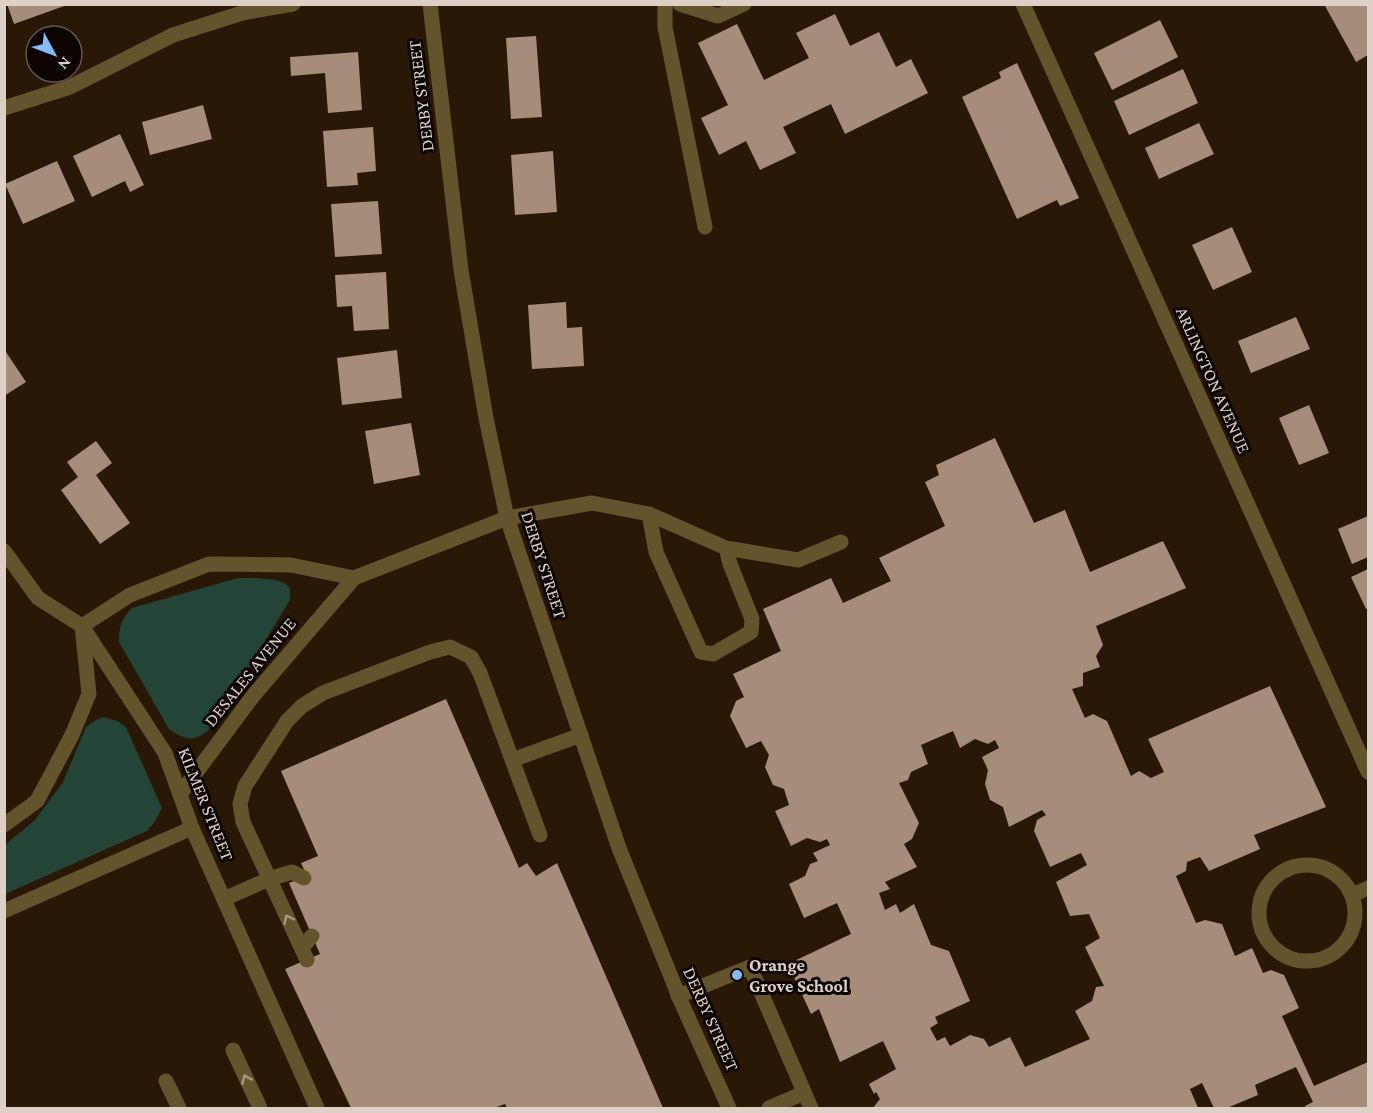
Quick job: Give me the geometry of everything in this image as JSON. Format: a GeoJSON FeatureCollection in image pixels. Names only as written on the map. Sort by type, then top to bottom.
{"type":"FeatureCollection","features":[{"type":"Feature","properties":{"kind":"street"},"geometry":{"type":"LineString","coordinates":[[4,108],[70,87],[173,34],[242,13],[293,4]]}},
{"type":"Feature","properties":{"kind":"street","name":"DERBY STREET"},"geometry":{"type":"LineString","coordinates":[[430,4],[461,270],[486,418],[507,518],[619,848],[678,996],[729,1108]]}},
{"type":"Feature","properties":{"kind":"street"},"geometry":{"type":"LineString","coordinates":[[665,4],[665,27],[705,227]]}},
{"type":"Feature","properties":{"kind":"street"},"geometry":{"type":"LineString","coordinates":[[684,5],[718,16],[744,4]]}},
{"type":"Feature","properties":{"kind":"street","name":"ARLINGTON AVENUE"},"geometry":{"type":"LineString","coordinates":[[1023,4],[1367,767]]}},
{"type":"Feature","properties":{"kind":"street"},"geometry":{"type":"LineString","coordinates":[[4,825],[37,801],[72,735],[89,694],[82,626],[130,595],[209,564],[291,565],[354,578],[507,518],[592,503],[649,514],[726,548],[798,560],[841,542]]}},
{"type":"Feature","properties":{"kind":"street"},"geometry":{"type":"LineString","coordinates":[[649,514],[656,552],[701,652],[713,654],[751,632],[752,619],[726,548]]}},
{"type":"Feature","properties":{"kind":"street","name":"KILMER STREET"},"geometry":{"type":"LineString","coordinates":[[4,551],[38,598],[82,626],[165,753],[192,828],[317,1108]]}},
{"type":"Feature","properties":{"kind":"street","name":"DESALES AVENUE"},"geometry":{"type":"LineString","coordinates":[[180,794],[253,696],[354,578]]}},
{"type":"Feature","properties":{"kind":"street"},"geometry":{"type":"LineString","coordinates":[[312,936],[304,954],[243,822],[240,804],[244,786],[287,721],[302,705],[322,693],[430,652],[450,647],[471,657],[480,673],[540,835]]}},
{"type":"Feature","properties":{"kind":"street"},"geometry":{"type":"LineString","coordinates":[[512,760],[581,735]]}},
{"type":"Feature","properties":{"kind":"street"},"geometry":{"type":"LineString","coordinates":[[4,912],[192,828]]}},
{"type":"Feature","properties":{"kind":"street"},"geometry":{"type":"LineString","coordinates":[[1304,865],[1319,867],[1333,873],[1345,882],[1352,895],[1355,910],[1354,927],[1346,942],[1334,953],[1319,960],[1302,961],[1286,957],[1272,946],[1263,933],[1259,917],[1264,894],[1276,876],[1290,868],[1304,865]]}},
{"type":"Feature","properties":{"kind":"street"},"geometry":{"type":"LineString","coordinates":[[224,899],[269,879],[292,872],[304,878]]}},
{"type":"Feature","properties":{"kind":"street"},"geometry":{"type":"LineString","coordinates":[[1352,895],[1368,888]]}},
{"type":"Feature","properties":{"kind":"street"},"geometry":{"type":"LineString","coordinates":[[678,996],[750,967],[811,1108]]}},
{"type":"Feature","properties":{"kind":"street"},"geometry":{"type":"LineString","coordinates":[[233,1050],[260,1108]]}},
{"type":"Feature","properties":{"kind":"street"},"geometry":{"type":"LineString","coordinates":[[166,1081],[179,1108]]}},
{"type":"Feature","properties":{"kind":"street"},"geometry":{"type":"LineString","coordinates":[[769,1108],[804,1093]]}},
{"type":"Feature","properties":{"kind":"green space"},"geometry":{"type":"Polygon","coordinates":[[[238,578],[264,579],[284,583],[290,589],[290,600],[214,724],[198,737],[182,737],[169,729],[119,642],[121,624],[132,608],[238,578]]]}},
{"type":"Feature","properties":{"kind":"green space"},"geometry":{"type":"Polygon","coordinates":[[[103,717],[117,721],[126,727],[162,808],[154,823],[147,831],[5,894],[5,845],[35,820],[63,782],[86,727],[103,717]]]}},
{"type":"Feature","properties":{"kind":"building"},"geometry":{"type":"Polygon","coordinates":[[[7,4],[67,4],[67,5],[14,24],[7,4]]]}},
{"type":"Feature","properties":{"kind":"building"},"geometry":{"type":"Polygon","coordinates":[[[1324,4],[1368,4],[1368,55],[1356,62],[1324,4]]]}},
{"type":"Feature","properties":{"kind":"building"},"geometry":{"type":"Polygon","coordinates":[[[835,14],[850,46],[879,32],[896,67],[911,59],[928,93],[845,134],[831,104],[783,127],[796,153],[760,170],[746,141],[719,155],[701,118],[728,105],[698,43],[737,24],[764,80],[809,58],[796,33],[835,14]]]}},
{"type":"Feature","properties":{"kind":"building"},"geometry":{"type":"Polygon","coordinates":[[[1160,20],[1178,57],[1112,90],[1094,53],[1160,20]]]}},
{"type":"Feature","properties":{"kind":"building"},"geometry":{"type":"Polygon","coordinates":[[[536,36],[542,117],[511,119],[506,38],[536,36]]]}},
{"type":"Feature","properties":{"kind":"building"},"geometry":{"type":"Polygon","coordinates":[[[358,52],[362,110],[328,113],[325,73],[291,76],[290,57],[358,52]]]}},
{"type":"Feature","properties":{"kind":"building"},"geometry":{"type":"Polygon","coordinates":[[[1017,63],[1079,198],[1060,206],[1057,200],[1017,219],[962,97],[1001,78],[999,72],[1017,63]]]}},
{"type":"Feature","properties":{"kind":"building"},"geometry":{"type":"Polygon","coordinates":[[[1183,69],[1198,103],[1129,135],[1114,101],[1183,69]]]}},
{"type":"Feature","properties":{"kind":"building"},"geometry":{"type":"Polygon","coordinates":[[[203,105],[212,139],[150,155],[142,122],[203,105]]]}},
{"type":"Feature","properties":{"kind":"building"},"geometry":{"type":"Polygon","coordinates":[[[1199,123],[1214,154],[1159,179],[1145,148],[1199,123]]]}},
{"type":"Feature","properties":{"kind":"building"},"geometry":{"type":"Polygon","coordinates":[[[373,127],[376,171],[357,173],[358,185],[327,187],[323,131],[373,127]]]}},
{"type":"Feature","properties":{"kind":"building"},"geometry":{"type":"Polygon","coordinates":[[[120,134],[144,185],[130,192],[125,181],[92,197],[73,156],[120,134]]]}},
{"type":"Feature","properties":{"kind":"building"},"geometry":{"type":"Polygon","coordinates":[[[553,151],[557,212],[515,215],[511,155],[553,151]]]}},
{"type":"Feature","properties":{"kind":"building"},"geometry":{"type":"Polygon","coordinates":[[[57,161],[75,201],[23,224],[5,184],[57,161]]]}},
{"type":"Feature","properties":{"kind":"building"},"geometry":{"type":"Polygon","coordinates":[[[378,201],[382,254],[335,257],[331,204],[378,201]]]}},
{"type":"Feature","properties":{"kind":"building"},"geometry":{"type":"Polygon","coordinates":[[[1232,227],[1252,272],[1213,290],[1192,245],[1232,227]]]}},
{"type":"Feature","properties":{"kind":"building"},"geometry":{"type":"Polygon","coordinates":[[[386,272],[389,329],[354,331],[352,306],[337,307],[335,275],[386,272]]]}},
{"type":"Feature","properties":{"kind":"building"},"geometry":{"type":"Polygon","coordinates":[[[566,302],[567,328],[582,327],[584,366],[532,369],[528,305],[566,302]]]}},
{"type":"Feature","properties":{"kind":"building"},"geometry":{"type":"Polygon","coordinates":[[[1296,317],[1310,349],[1251,373],[1238,341],[1296,317]]]}},
{"type":"Feature","properties":{"kind":"building"},"geometry":{"type":"Polygon","coordinates":[[[4,349],[26,382],[4,396],[4,349]]]}},
{"type":"Feature","properties":{"kind":"building"},"geometry":{"type":"Polygon","coordinates":[[[397,350],[402,398],[342,405],[337,358],[397,350]]]}},
{"type":"Feature","properties":{"kind":"building"},"geometry":{"type":"Polygon","coordinates":[[[1309,405],[1329,453],[1299,465],[1279,418],[1309,405]]]}},
{"type":"Feature","properties":{"kind":"building"},"geometry":{"type":"Polygon","coordinates":[[[411,423],[420,475],[374,484],[365,431],[411,423]]]}},
{"type":"Feature","properties":{"kind":"building"},"geometry":{"type":"Polygon","coordinates":[[[995,438],[1034,523],[1065,510],[1090,572],[1163,541],[1186,588],[1096,626],[1103,645],[1096,656],[1100,667],[1083,673],[1083,686],[1072,689],[1085,718],[1093,714],[1107,721],[1131,776],[1139,771],[1151,778],[1164,772],[1148,739],[1270,686],[1326,807],[1254,835],[1260,849],[1209,871],[1200,857],[1187,862],[1186,871],[1176,876],[1196,923],[1205,920],[1222,924],[1235,956],[1252,948],[1263,973],[1271,970],[1284,975],[1299,1008],[1282,1016],[1314,1086],[1368,1062],[1368,1108],[1306,1108],[1305,1106],[1313,1102],[1296,1067],[1255,1085],[1258,1095],[1227,1108],[1214,1108],[1202,1083],[1190,1089],[1198,1108],[873,1108],[880,1099],[876,1092],[874,1094],[869,1084],[896,1069],[883,1041],[840,1062],[819,1009],[811,1014],[788,964],[851,934],[837,903],[804,918],[789,884],[805,876],[810,864],[818,861],[813,853],[830,845],[827,839],[820,842],[807,838],[791,846],[775,811],[789,805],[784,789],[773,785],[765,767],[769,755],[761,741],[746,748],[730,716],[736,701],[744,697],[733,674],[781,651],[763,609],[831,578],[843,603],[891,581],[879,558],[945,526],[925,482],[939,475],[936,465],[995,438]],[[953,731],[921,745],[928,764],[911,772],[908,780],[899,783],[919,823],[912,839],[904,844],[917,867],[885,882],[890,889],[879,893],[885,910],[896,904],[900,913],[914,904],[931,945],[949,951],[970,1001],[935,1017],[938,1023],[930,1028],[937,1041],[945,1037],[950,1046],[970,1035],[984,1039],[989,1047],[1010,1037],[1025,1067],[1090,1039],[1075,1011],[1092,1001],[1096,987],[1104,986],[1085,947],[1100,938],[1089,914],[1070,916],[1056,882],[1087,865],[1081,853],[1050,867],[1034,831],[1037,820],[1046,815],[1042,810],[1009,827],[1003,807],[990,800],[985,784],[988,770],[982,757],[999,748],[995,740],[988,744],[975,739],[960,748],[953,731]]]}},
{"type":"Feature","properties":{"kind":"building"},"geometry":{"type":"Polygon","coordinates":[[[96,441],[112,463],[96,475],[130,523],[100,544],[61,490],[78,477],[67,462],[96,441]]]}},
{"type":"Feature","properties":{"kind":"building"},"geometry":{"type":"Polygon","coordinates":[[[1368,516],[1368,557],[1352,564],[1338,529],[1368,516]]]}},
{"type":"Feature","properties":{"kind":"building"},"geometry":{"type":"Polygon","coordinates":[[[1368,569],[1368,608],[1366,609],[1351,577],[1368,569]]]}},
{"type":"Feature","properties":{"kind":"building"},"geometry":{"type":"Polygon","coordinates":[[[446,699],[519,868],[527,863],[536,876],[557,863],[663,1108],[507,1108],[505,1104],[494,1108],[351,1108],[285,969],[320,954],[289,883],[307,876],[301,863],[318,856],[281,771],[446,699]]]}},
{"type":"Feature","properties":{"kind":"place","name":"Orange Grove School"},"geometry":{"type":"Point","coordinates":[737,975]}}]}
